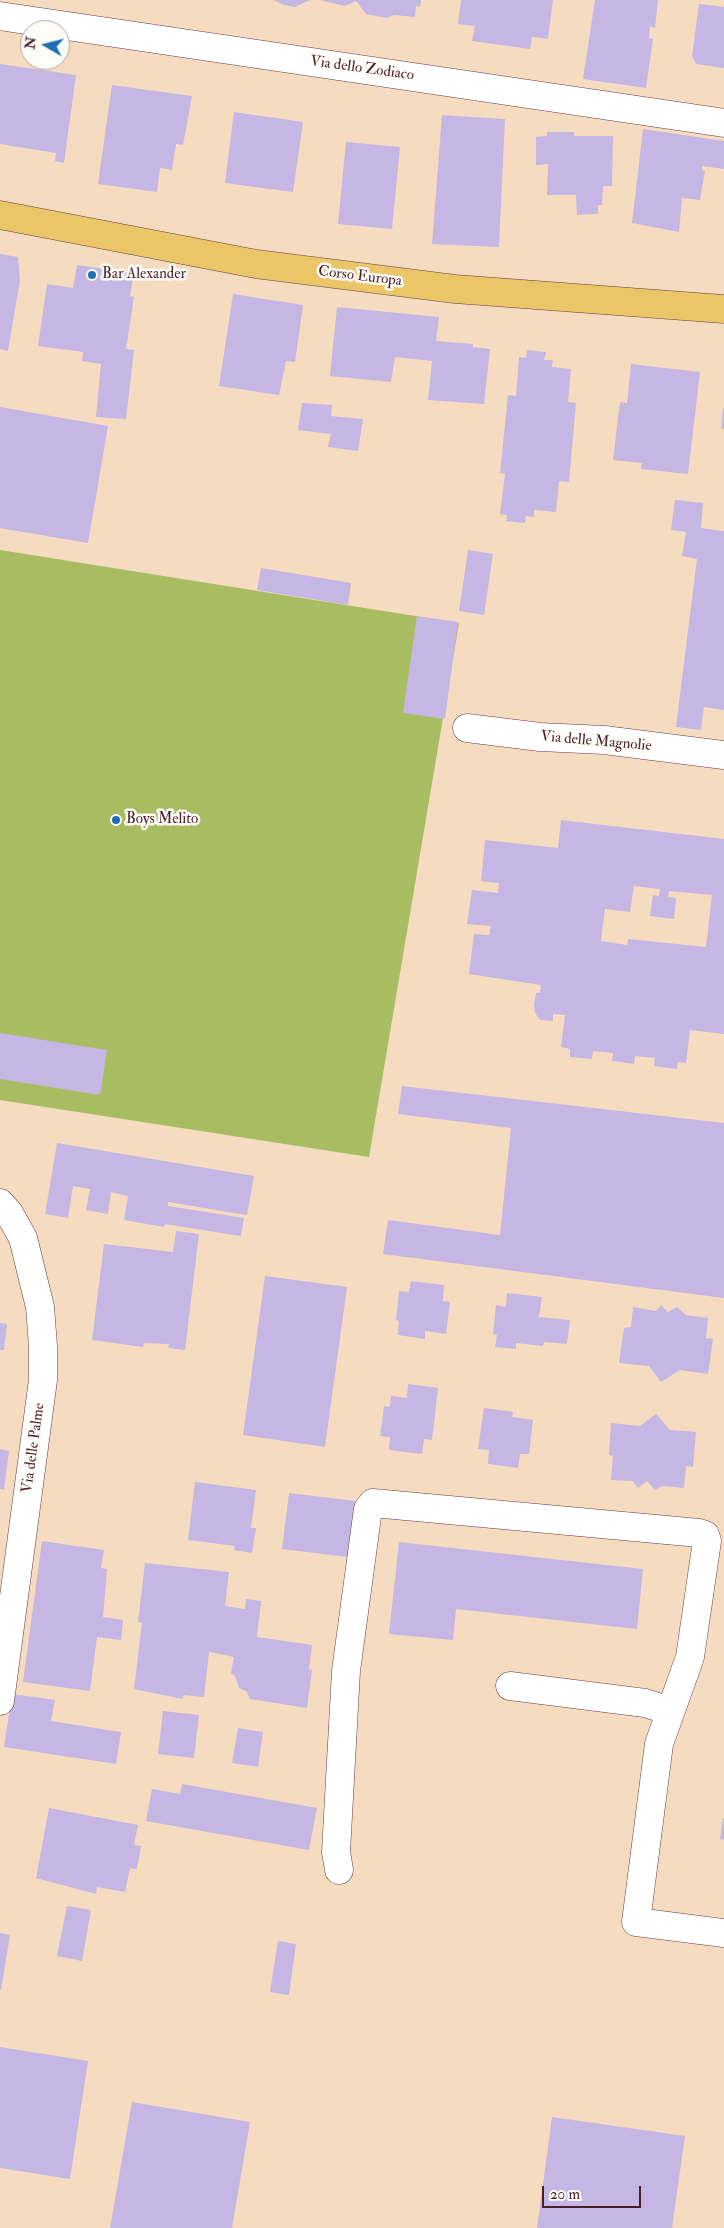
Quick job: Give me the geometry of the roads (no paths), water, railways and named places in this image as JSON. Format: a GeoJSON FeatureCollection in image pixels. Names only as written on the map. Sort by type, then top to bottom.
{"type":"FeatureCollection","features":[{"type":"Feature","properties":{"kind":"main road","name":"Corso Europa"},"geometry":{"type":"LineString","coordinates":[[0,215],[266,266],[455,289],[724,309]]}},
{"type":"Feature","properties":{"kind":"street","name":"Via dello Zodiaco"},"geometry":{"type":"LineString","coordinates":[[0,16],[724,123]]}},
{"type":"Feature","properties":{"kind":"street","name":"Via delle Magnolie"},"geometry":{"type":"LineString","coordinates":[[467,728],[540,738],[604,740],[724,755]]}},
{"type":"Feature","properties":{"kind":"street","name":"Via delle Palme"},"geometry":{"type":"LineString","coordinates":[[0,1203],[9,1213],[23,1238],[40,1307],[44,1346],[43,1380],[0,1701]]}},
{"type":"Feature","properties":{"kind":"street"},"geometry":{"type":"LineString","coordinates":[[339,1870],[337,1838],[346,1671],[368,1509],[373,1503],[641,1527],[705,1536],[707,1541],[690,1657],[670,1711],[655,1765],[636,1922],[724,1933]]}},
{"type":"Feature","properties":{"kind":"street"},"geometry":{"type":"LineString","coordinates":[[510,1686],[637,1702],[670,1711]]}},
{"type":"Feature","properties":{"kind":"place","name":"Bar Alexander"},"geometry":{"type":"Point","coordinates":[92,275]}},
{"type":"Feature","properties":{"kind":"place","name":"Boys Melito"},"geometry":{"type":"Point","coordinates":[116,820]}}]}
